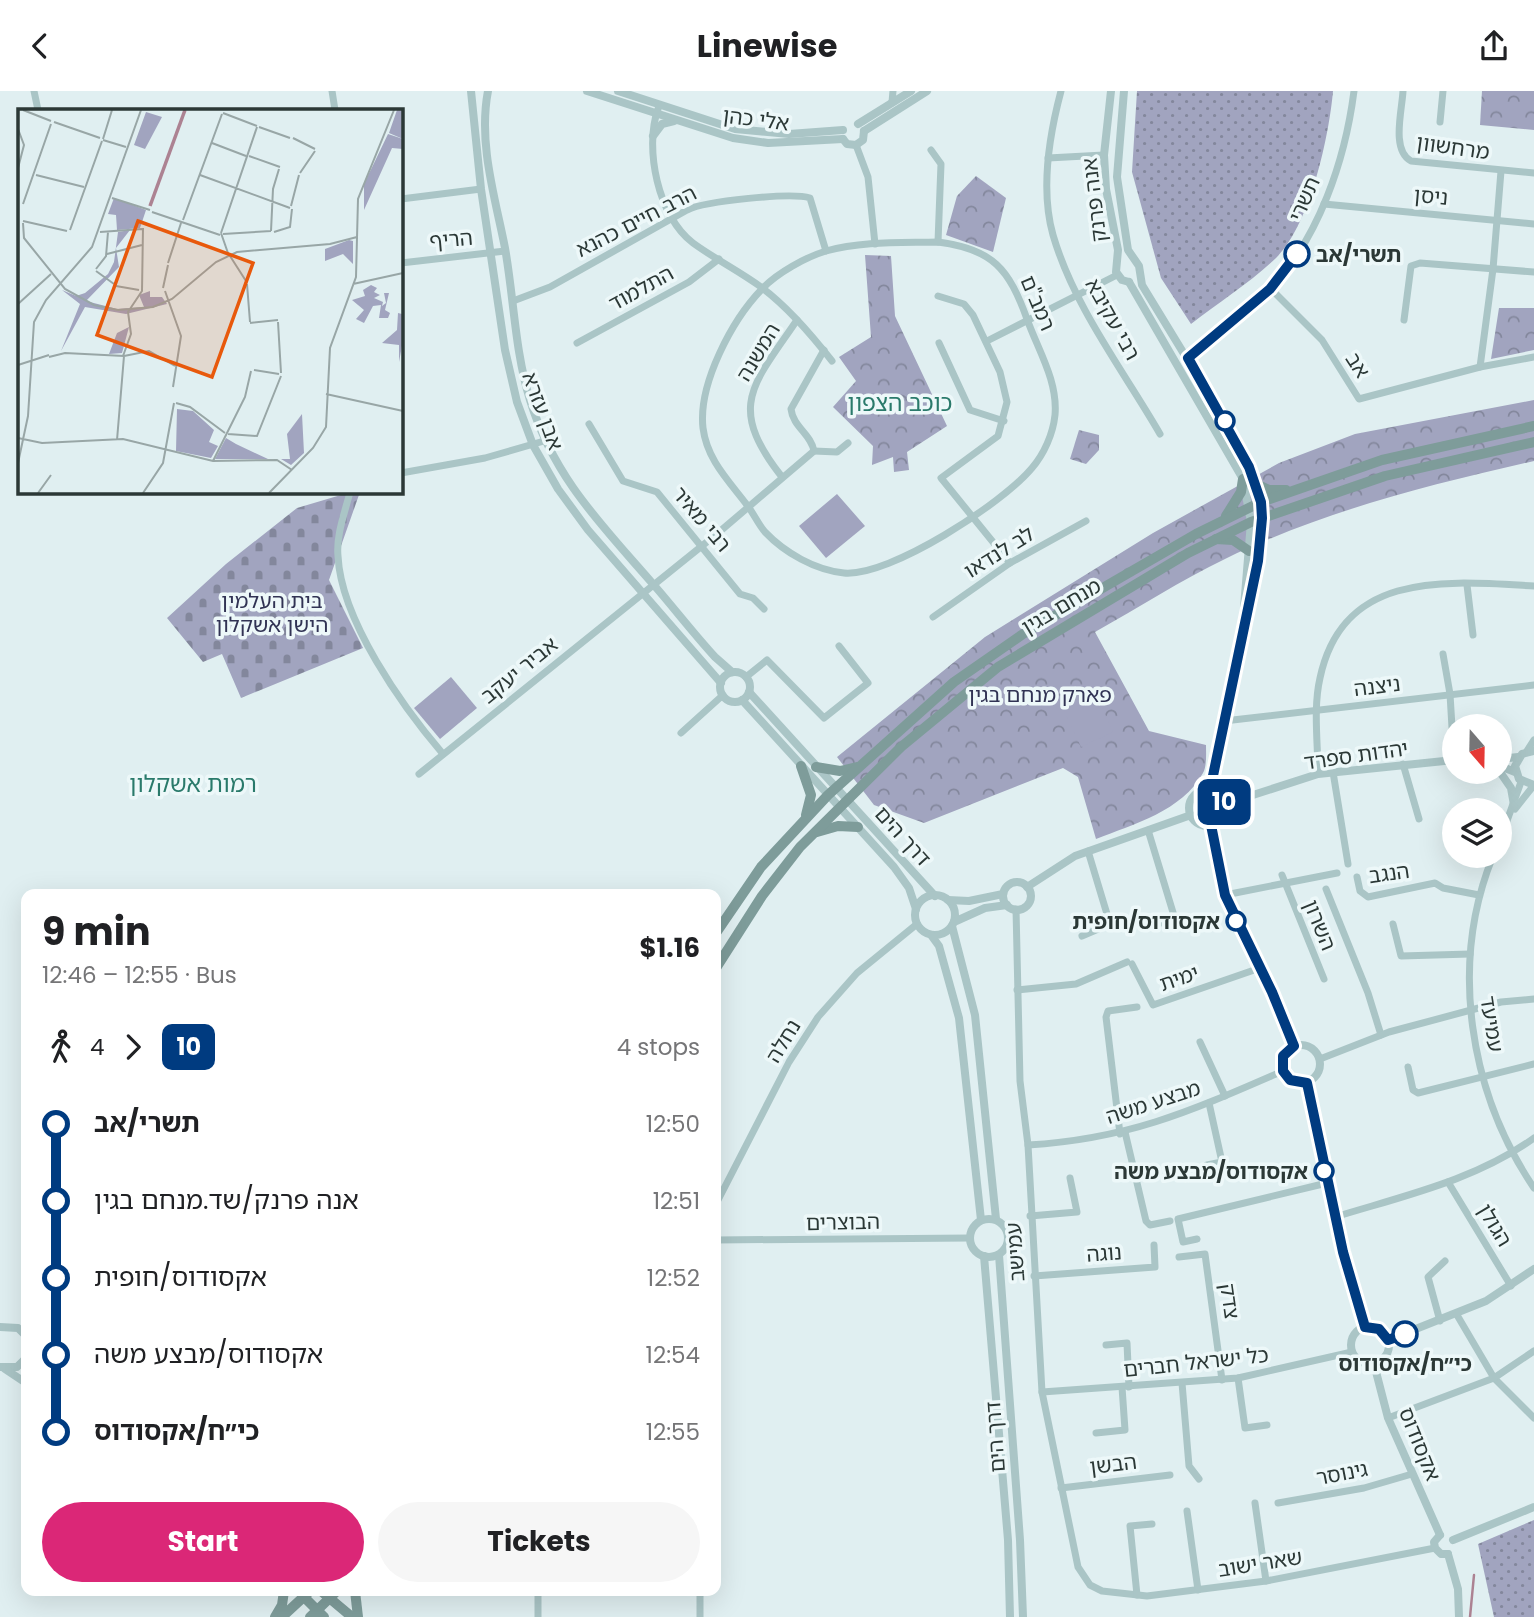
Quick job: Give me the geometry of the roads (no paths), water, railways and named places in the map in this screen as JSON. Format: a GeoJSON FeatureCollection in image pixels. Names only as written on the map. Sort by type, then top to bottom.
{"type":"FeatureCollection","features":[{"type":"Feature","properties":{"kind":"main road","name":"מנחם בגין"},"geometry":{"type":"LineString","coordinates":[[721,926],[761,867],[832,791],[908,719],[995,651],[1224,519],[1256,504],[1382,460],[1534,425]]}},
{"type":"Feature","properties":{"kind":"main road","name":"מנחם בגין"},"geometry":{"type":"LineString","coordinates":[[721,960],[762,896],[808,839],[909,739],[998,667],[1215,539],[1256,520],[1385,476],[1534,442]]}},
{"type":"Feature","properties":{"kind":"main road"},"geometry":{"type":"LineString","coordinates":[[1224,519],[1236,504],[1243,479]]}},
{"type":"Feature","properties":{"kind":"main road"},"geometry":{"type":"LineString","coordinates":[[1256,484],[1269,491],[1293,490]]}},
{"type":"Feature","properties":{"kind":"main road"},"geometry":{"type":"LineString","coordinates":[[1215,539],[1233,540],[1249,551]]}},
{"type":"Feature","properties":{"kind":"main road"},"geometry":{"type":"LineString","coordinates":[[800,824],[811,795],[801,766]]}},
{"type":"Feature","properties":{"kind":"main road"},"geometry":{"type":"LineString","coordinates":[[816,767],[840,771],[858,767]]}},
{"type":"Feature","properties":{"kind":"main road"},"geometry":{"type":"LineString","coordinates":[[808,839],[827,828],[858,827]]}},
{"type":"Feature","properties":{"kind":"main road"},"geometry":{"type":"LineString","coordinates":[[275,1617],[282,1605],[283,1596]]}},
{"type":"Feature","properties":{"kind":"main road"},"geometry":{"type":"LineString","coordinates":[[282,1617],[301,1596]]}},
{"type":"Feature","properties":{"kind":"main road"},"geometry":{"type":"LineString","coordinates":[[306,1596],[317,1615],[331,1596]]}},
{"type":"Feature","properties":{"kind":"main road"},"geometry":{"type":"LineString","coordinates":[[335,1596],[352,1617]]}},
{"type":"Feature","properties":{"kind":"main road"},"geometry":{"type":"LineString","coordinates":[[354,1596],[358,1617]]}},
{"type":"Feature","properties":{"kind":"street"},"geometry":{"type":"LineString","coordinates":[[34,91],[38,109]]}},
{"type":"Feature","properties":{"kind":"street"},"geometry":{"type":"LineString","coordinates":[[332,91],[335,109]]}},
{"type":"Feature","properties":{"kind":"street","name":"אבן עזרא"},"geometry":{"type":"LineString","coordinates":[[471,91],[481,189],[506,354],[517,402],[533,445],[572,509],[721,683]]}},
{"type":"Feature","properties":{"kind":"street","name":"אבן עזרא"},"geometry":{"type":"LineString","coordinates":[[488,91],[485,132],[529,398],[544,441],[566,482],[708,649],[732,672]]}},
{"type":"Feature","properties":{"kind":"street","name":"אלי כהן"},"geometry":{"type":"LineString","coordinates":[[587,91],[756,132],[843,134]]}},
{"type":"Feature","properties":{"kind":"street","name":"אלי כהן"},"geometry":{"type":"LineString","coordinates":[[618,91],[677,121],[733,138],[768,143],[843,134]]}},
{"type":"Feature","properties":{"kind":"street"},"geometry":{"type":"LineString","coordinates":[[892,102],[893,91]]}},
{"type":"Feature","properties":{"kind":"street"},"geometry":{"type":"LineString","coordinates":[[861,128],[892,102],[911,91]]}},
{"type":"Feature","properties":{"kind":"street"},"geometry":{"type":"LineString","coordinates":[[861,128],[863,140],[856,145],[847,144],[843,134],[848,124],[861,128],[927,91]]}},
{"type":"Feature","properties":{"kind":"street","name":"רבי עקיבא"},"geometry":{"type":"LineString","coordinates":[[1060,91],[1052,123],[1048,158],[1053,234],[1078,296],[1160,434]]}},
{"type":"Feature","properties":{"kind":"street","name":"אנה פרנק"},"geometry":{"type":"LineString","coordinates":[[1111,91],[1104,155],[1119,263]]}},
{"type":"Feature","properties":{"kind":"street","name":"אנה פרנק"},"geometry":{"type":"LineString","coordinates":[[1124,91],[1117,177],[1132,259]]}},
{"type":"Feature","properties":{"kind":"street","name":"תשרי"},"geometry":{"type":"LineString","coordinates":[[1188,358],[1270,289],[1297,254],[1324,204],[1340,158],[1354,91]]}},
{"type":"Feature","properties":{"kind":"street","name":"מרחשוון"},"geometry":{"type":"LineString","coordinates":[[1403,91],[1399,148],[1410,162],[1534,173]]}},
{"type":"Feature","properties":{"kind":"street"},"geometry":{"type":"LineString","coordinates":[[1440,122],[1443,91]]}},
{"type":"Feature","properties":{"kind":"street"},"geometry":{"type":"LineString","coordinates":[[658,109],[653,136],[659,183],[672,219],[691,242],[762,288],[797,320],[832,361]]}},
{"type":"Feature","properties":{"kind":"street"},"geometry":{"type":"LineString","coordinates":[[653,136],[662,124],[677,121]]}},
{"type":"Feature","properties":{"kind":"street"},"geometry":{"type":"LineString","coordinates":[[856,145],[868,177],[875,244]]}},
{"type":"Feature","properties":{"kind":"street"},"geometry":{"type":"LineString","coordinates":[[931,150],[941,165],[938,242]]}},
{"type":"Feature","properties":{"kind":"street"},"geometry":{"type":"LineString","coordinates":[[1048,158],[1104,155]]}},
{"type":"Feature","properties":{"kind":"street"},"geometry":{"type":"LineString","coordinates":[[1480,367],[1493,269],[1501,171]]}},
{"type":"Feature","properties":{"kind":"street"},"geometry":{"type":"LineString","coordinates":[[402,199],[481,189]]}},
{"type":"Feature","properties":{"kind":"street","name":"הרב חיים כהנא"},"geometry":{"type":"LineString","coordinates":[[513,301],[550,287],[698,204],[803,196],[810,198],[826,251]]}},
{"type":"Feature","properties":{"kind":"street","name":"ניסן"},"geometry":{"type":"LineString","coordinates":[[1324,204],[1534,224]]}},
{"type":"Feature","properties":{"kind":"street","name":"רמב\"ם"},"geometry":{"type":"LineString","coordinates":[[938,242],[979,252],[999,264],[1016,288],[1055,389],[1055,416],[1050,437],[1034,466],[1020,482],[900,560],[874,569],[845,573],[817,566],[788,553],[764,531],[749,507],[715,465],[704,431],[702,411],[709,376],[722,347],[762,288],[787,271],[826,251],[875,244],[938,242]]}},
{"type":"Feature","properties":{"kind":"street","name":"הריף"},"geometry":{"type":"LineString","coordinates":[[402,263],[505,251]]}},
{"type":"Feature","properties":{"kind":"street","name":"התלמוד"},"geometry":{"type":"LineString","coordinates":[[578,343],[689,282],[719,259]]}},
{"type":"Feature","properties":{"kind":"street"},"geometry":{"type":"LineString","coordinates":[[1117,275],[1119,263],[1132,259],[1139,266],[1138,277],[1228,426],[1256,484],[1258,561],[1210,790]]}},
{"type":"Feature","properties":{"kind":"street"},"geometry":{"type":"LineString","coordinates":[[1404,320],[1410,266],[1420,263],[1534,272]]}},
{"type":"Feature","properties":{"kind":"street"},"geometry":{"type":"LineString","coordinates":[[987,341],[1028,323],[1117,275]]}},
{"type":"Feature","properties":{"kind":"street"},"geometry":{"type":"LineString","coordinates":[[1117,275],[1129,282],[1256,504]]}},
{"type":"Feature","properties":{"kind":"street"},"geometry":{"type":"LineString","coordinates":[[1129,282],[1138,277]]}},
{"type":"Feature","properties":{"kind":"street","name":"אב"},"geometry":{"type":"LineString","coordinates":[[1270,289],[1322,340],[1359,399],[1480,367],[1534,357]]}},
{"type":"Feature","properties":{"kind":"street"},"geometry":{"type":"LineString","coordinates":[[938,296],[964,304],[987,341],[1006,388],[1004,421],[998,436],[941,478],[1010,563]]}},
{"type":"Feature","properties":{"kind":"street","name":"המשנה"},"geometry":{"type":"LineString","coordinates":[[782,477],[754,435],[748,414],[752,390],[797,320]]}},
{"type":"Feature","properties":{"kind":"street"},"geometry":{"type":"LineString","coordinates":[[939,343],[970,410],[1004,421]]}},
{"type":"Feature","properties":{"kind":"street"},"geometry":{"type":"LineString","coordinates":[[824,350],[791,409],[795,424],[811,442],[814,451],[833,453],[848,443]]}},
{"type":"Feature","properties":{"kind":"street","name":"רבי מאיר"},"geometry":{"type":"LineString","coordinates":[[589,424],[623,481],[657,492],[740,594],[753,598],[764,609]]}},
{"type":"Feature","properties":{"kind":"street"},"geometry":{"type":"LineString","coordinates":[[402,473],[485,458],[544,441]]}},
{"type":"Feature","properties":{"kind":"street","name":"אביר יעקב"},"geometry":{"type":"LineString","coordinates":[[419,774],[749,507],[814,451]]}},
{"type":"Feature","properties":{"kind":"street"},"geometry":{"type":"LineString","coordinates":[[350,493],[337,553],[340,577],[395,694],[443,754]]}},
{"type":"Feature","properties":{"kind":"street"},"geometry":{"type":"LineString","coordinates":[[1243,624],[1249,551],[1256,520]]}},
{"type":"Feature","properties":{"kind":"street","name":"לב לנדאו"},"geometry":{"type":"LineString","coordinates":[[933,617],[1010,563],[1086,521]]}},
{"type":"Feature","properties":{"kind":"street"},"geometry":{"type":"LineString","coordinates":[[1318,774],[1319,680],[1331,640],[1344,621],[1374,598],[1394,591],[1467,585],[1534,586]]}},
{"type":"Feature","properties":{"kind":"street"},"geometry":{"type":"LineString","coordinates":[[1467,585],[1473,635]]}},
{"type":"Feature","properties":{"kind":"street"},"geometry":{"type":"LineString","coordinates":[[746,677],[767,660],[824,719],[868,683],[839,646]]}},
{"type":"Feature","properties":{"kind":"street"},"geometry":{"type":"LineString","coordinates":[[1443,654],[1452,714]]}},
{"type":"Feature","properties":{"kind":"street"},"geometry":{"type":"LineString","coordinates":[[746,677],[732,672],[721,683],[723,695],[732,701],[742,700],[749,692]]}},
{"type":"Feature","properties":{"kind":"street"},"geometry":{"type":"LineString","coordinates":[[746,677],[749,692],[816,767],[832,791]]}},
{"type":"Feature","properties":{"kind":"street","name":"ניצנה"},"geometry":{"type":"LineString","coordinates":[[1224,721],[1534,685]]}},
{"type":"Feature","properties":{"kind":"street"},"geometry":{"type":"LineString","coordinates":[[681,733],[723,695]]}},
{"type":"Feature","properties":{"kind":"street"},"geometry":{"type":"LineString","coordinates":[[742,700],[801,766],[843,803]]}},
{"type":"Feature","properties":{"kind":"street"},"geometry":{"type":"LineString","coordinates":[[1512,758],[1530,751],[1534,740]]}},
{"type":"Feature","properties":{"kind":"street"},"geometry":{"type":"LineString","coordinates":[[1515,772],[1518,757]]}},
{"type":"Feature","properties":{"kind":"street","name":"יהדות ספרד"},"geometry":{"type":"LineString","coordinates":[[1225,804],[1318,774],[1442,761]]}},
{"type":"Feature","properties":{"kind":"street"},"geometry":{"type":"LineString","coordinates":[[1403,764],[1419,819]]}},
{"type":"Feature","properties":{"kind":"street"},"geometry":{"type":"LineString","coordinates":[[1512,771],[1521,782],[1534,785],[1512,814]]}},
{"type":"Feature","properties":{"kind":"street","name":"הנגב"},"geometry":{"type":"LineString","coordinates":[[1333,772],[1348,864]]}},
{"type":"Feature","properties":{"kind":"street"},"geometry":{"type":"LineString","coordinates":[[1512,810],[1521,782]]}},
{"type":"Feature","properties":{"kind":"street"},"geometry":{"type":"LineString","coordinates":[[1508,784],[1514,806]]}},
{"type":"Feature","properties":{"kind":"street"},"geometry":{"type":"LineString","coordinates":[[1210,790],[1219,795],[1225,804],[1224,815],[1211,825],[1199,824],[1191,815],[1192,799],[1200,792],[1210,790]]}},
{"type":"Feature","properties":{"kind":"street","name":"דרך הים"},"geometry":{"type":"LineString","coordinates":[[843,803],[858,827],[903,877],[916,909]]}},
{"type":"Feature","properties":{"kind":"street","name":"דרך הים"},"geometry":{"type":"LineString","coordinates":[[843,803],[935,895]]}},
{"type":"Feature","properties":{"kind":"street"},"geometry":{"type":"LineString","coordinates":[[1027,887],[1088,851],[1191,815]]}},
{"type":"Feature","properties":{"kind":"street"},"geometry":{"type":"LineString","coordinates":[[1211,825],[1225,895],[1294,1046]]}},
{"type":"Feature","properties":{"kind":"street"},"geometry":{"type":"LineString","coordinates":[[1148,830],[1175,919],[1161,923]]}},
{"type":"Feature","properties":{"kind":"street"},"geometry":{"type":"LineString","coordinates":[[1082,936],[1110,925],[1088,851]]}},
{"type":"Feature","properties":{"kind":"street","name":"עמיעד"},"geometry":{"type":"LineString","coordinates":[[1489,868],[1479,895],[1470,954],[1468,1012],[1483,1076],[1511,1154],[1534,1188]]}},
{"type":"Feature","properties":{"kind":"street","name":"השרון"},"geometry":{"type":"LineString","coordinates":[[1225,895],[1284,879],[1338,873]]}},
{"type":"Feature","properties":{"kind":"street","name":"הנגב"},"geometry":{"type":"LineString","coordinates":[[1357,877],[1360,891],[1368,897],[1435,883],[1443,888],[1479,895]]}},
{"type":"Feature","properties":{"kind":"street","name":"השרון"},"geometry":{"type":"LineString","coordinates":[[1284,879],[1324,979]]}},
{"type":"Feature","properties":{"kind":"street"},"geometry":{"type":"LineString","coordinates":[[1007,905],[1003,894],[1008,885],[1014,882],[1027,887]]}},
{"type":"Feature","properties":{"kind":"street"},"geometry":{"type":"LineString","coordinates":[[931,935],[943,934],[953,924],[985,908],[1007,905],[1016,909],[1028,903],[1030,897],[1027,887]]}},
{"type":"Feature","properties":{"kind":"street"},"geometry":{"type":"LineString","coordinates":[[1326,889],[1368,993],[1381,1035]]}},
{"type":"Feature","properties":{"kind":"street"},"geometry":{"type":"LineString","coordinates":[[981,1220],[959,1017],[939,946],[931,935],[917,924],[916,909],[923,899],[935,895],[948,900],[969,901],[1003,894]]}},
{"type":"Feature","properties":{"kind":"street"},"geometry":{"type":"LineString","coordinates":[[948,900],[955,912],[953,924],[975,1016],[996,1219],[1006,1228],[1009,1236],[1005,1249],[999,1255],[984,1256],[974,1249],[970,1238],[972,1229],[981,1220],[996,1219]]}},
{"type":"Feature","properties":{"kind":"street","name":"עמישב"},"geometry":{"type":"LineString","coordinates":[[1016,909],[1020,1081],[1028,1145],[1042,1392],[1078,1567],[1090,1585]]}},
{"type":"Feature","properties":{"kind":"street","name":"נחלה"},"geometry":{"type":"LineString","coordinates":[[721,1194],[789,1062],[818,1017],[857,973],[917,924]]}},
{"type":"Feature","properties":{"kind":"street"},"geometry":{"type":"LineString","coordinates":[[1393,924],[1401,956],[1470,954]]}},
{"type":"Feature","properties":{"kind":"street","name":"ימית"},"geometry":{"type":"LineString","coordinates":[[1017,991],[1076,985],[1129,963],[1153,1005],[1260,968]]}},
{"type":"Feature","properties":{"kind":"street"},"geometry":{"type":"LineString","coordinates":[[1320,1059],[1381,1035],[1500,1002],[1534,999]]}},
{"type":"Feature","properties":{"kind":"street","name":"ימית"},"geometry":{"type":"LineString","coordinates":[[1123,1133],[1106,1017],[1108,1011],[1138,1007]]}},
{"type":"Feature","properties":{"kind":"street"},"geometry":{"type":"LineString","coordinates":[[1200,1042],[1225,1096]]}},
{"type":"Feature","properties":{"kind":"street"},"geometry":{"type":"LineString","coordinates":[[1294,1046],[1310,1047],[1320,1059],[1317,1076],[1307,1083],[1290,1080],[1283,1071],[1283,1056],[1294,1046]]}},
{"type":"Feature","properties":{"kind":"street"},"geometry":{"type":"LineString","coordinates":[[1408,1067],[1413,1090],[1418,1093],[1534,1063]]}},
{"type":"Feature","properties":{"kind":"street","name":"מבצע משה"},"geometry":{"type":"LineString","coordinates":[[1028,1145],[1123,1133],[1175,1118],[1283,1071]]}},
{"type":"Feature","properties":{"kind":"street"},"geometry":{"type":"LineString","coordinates":[[1307,1083],[1335,1217],[1365,1327]]}},
{"type":"Feature","properties":{"kind":"street"},"geometry":{"type":"LineString","coordinates":[[1207,1165],[1222,1162],[1209,1103]]}},
{"type":"Feature","properties":{"kind":"street","name":"נוגה"},"geometry":{"type":"LineString","coordinates":[[1123,1133],[1146,1221],[1150,1225],[1170,1221]]}},
{"type":"Feature","properties":{"kind":"street"},"geometry":{"type":"LineString","coordinates":[[1335,1217],[1448,1182],[1511,1154],[1534,1138]]}},
{"type":"Feature","properties":{"kind":"street"},"geometry":{"type":"LineString","coordinates":[[1030,1216],[1077,1212],[1070,1178]]}},
{"type":"Feature","properties":{"kind":"street","name":"הגולן"},"geometry":{"type":"LineString","coordinates":[[1448,1182],[1511,1286]]}},
{"type":"Feature","properties":{"kind":"street"},"geometry":{"type":"LineString","coordinates":[[1197,1239],[1183,1242],[1178,1219],[1327,1183]]}},
{"type":"Feature","properties":{"kind":"street","name":"הבוצרים"},"geometry":{"type":"LineString","coordinates":[[721,1241],[970,1238]]}},
{"type":"Feature","properties":{"kind":"street","name":"נוגה"},"geometry":{"type":"LineString","coordinates":[[1034,1276],[1156,1267],[1154,1245]]}},
{"type":"Feature","properties":{"kind":"street","name":"צדק"},"geometry":{"type":"LineString","coordinates":[[1179,1257],[1205,1254],[1222,1380]]}},
{"type":"Feature","properties":{"kind":"street","name":"דרך הים"},"geometry":{"type":"LineString","coordinates":[[999,1255],[1023,1617]]}},
{"type":"Feature","properties":{"kind":"street","name":"דרך הים"},"geometry":{"type":"LineString","coordinates":[[984,1256],[1007,1540],[1010,1617]]}},
{"type":"Feature","properties":{"kind":"street"},"geometry":{"type":"LineString","coordinates":[[1440,1321],[1428,1277],[1446,1261]]}},
{"type":"Feature","properties":{"kind":"street"},"geometry":{"type":"LineString","coordinates":[[1388,1340],[1457,1315],[1532,1274]]}},
{"type":"Feature","properties":{"kind":"street"},"geometry":{"type":"LineString","coordinates":[[1457,1315],[1494,1378],[1534,1418]]}},
{"type":"Feature","properties":{"kind":"street"},"geometry":{"type":"LineString","coordinates":[[1,1325],[21,1331]]}},
{"type":"Feature","properties":{"kind":"street"},"geometry":{"type":"LineString","coordinates":[[1365,1327],[1379,1329],[1388,1340],[1384,1358],[1374,1364],[1363,1363],[1352,1352],[1354,1334],[1365,1327]]}},
{"type":"Feature","properties":{"kind":"street"},"geometry":{"type":"LineString","coordinates":[[1096,1433],[1125,1430],[1127,1343],[1106,1345]]}},
{"type":"Feature","properties":{"kind":"street"},"geometry":{"type":"LineString","coordinates":[[1388,1418],[1494,1378],[1534,1350]]}},
{"type":"Feature","properties":{"kind":"street","name":"כל ישראל חברים"},"geometry":{"type":"LineString","coordinates":[[1042,1392],[1238,1378],[1352,1352]]}},
{"type":"Feature","properties":{"kind":"street"},"geometry":{"type":"LineString","coordinates":[[3,1368],[17,1367],[21,1363]]}},
{"type":"Feature","properties":{"kind":"street","name":"אקסודוס"},"geometry":{"type":"LineString","coordinates":[[1374,1364],[1388,1418],[1440,1535]]}},
{"type":"Feature","properties":{"kind":"street"},"geometry":{"type":"LineString","coordinates":[[3,1368],[21,1380]]}},
{"type":"Feature","properties":{"kind":"street"},"geometry":{"type":"LineString","coordinates":[[1238,1378],[1245,1428],[1268,1425]]}},
{"type":"Feature","properties":{"kind":"street"},"geometry":{"type":"LineString","coordinates":[[1182,1383],[1189,1466],[1199,1479]]}},
{"type":"Feature","properties":{"kind":"street","name":"גינוסר"},"geometry":{"type":"LineString","coordinates":[[1278,1503],[1364,1488],[1412,1474]]}},
{"type":"Feature","properties":{"kind":"street","name":"הבשן"},"geometry":{"type":"LineString","coordinates":[[1061,1488],[1170,1475]]}},
{"type":"Feature","properties":{"kind":"street"},"geometry":{"type":"LineString","coordinates":[[1255,1503],[1266,1581]]}},
{"type":"Feature","properties":{"kind":"street"},"geometry":{"type":"LineString","coordinates":[[1453,1540],[1534,1507]]}},
{"type":"Feature","properties":{"kind":"street"},"geometry":{"type":"LineString","coordinates":[[1187,1511],[1198,1590]]}},
{"type":"Feature","properties":{"kind":"street"},"geometry":{"type":"LineString","coordinates":[[1137,1595],[1130,1526],[1152,1524]]}},
{"type":"Feature","properties":{"kind":"street"},"geometry":{"type":"LineString","coordinates":[[1440,1535],[1448,1535],[1453,1540],[1453,1549],[1448,1554],[1441,1554],[1435,1548],[1434,1542],[1440,1535]]}},
{"type":"Feature","properties":{"kind":"street","name":"שאר ישוב"},"geometry":{"type":"LineString","coordinates":[[1090,1585],[1102,1591],[1137,1595],[1198,1590],[1266,1581],[1435,1548]]}},
{"type":"Feature","properties":{"kind":"street"},"geometry":{"type":"LineString","coordinates":[[1448,1554],[1458,1588],[1459,1617]]}},
{"type":"Feature","properties":{"kind":"street"},"geometry":{"type":"LineString","coordinates":[[538,1596],[538,1617]]}},
{"type":"Feature","properties":{"kind":"street"},"geometry":{"type":"LineString","coordinates":[[700,1596],[700,1617]]}},
{"type":"Feature","properties":{"kind":"waterway"},"geometry":{"type":"LineString","coordinates":[[1470,1617],[1474,1575]]}},
{"type":"Feature","properties":{"kind":"place","name":"תשרי/אב"},"geometry":{"type":"Point","coordinates":[1297,254]}},
{"type":"Feature","properties":{"kind":"place","name":"אקסודוס/חופית"},"geometry":{"type":"Point","coordinates":[1236,921]}},
{"type":"Feature","properties":{"kind":"place","name":"אקסודוס/מבצע משה"},"geometry":{"type":"Point","coordinates":[1324,1171]}},
{"type":"Feature","properties":{"kind":"place","name":"כי״ח/אקסודוס"},"geometry":{"type":"Point","coordinates":[1405,1334]}},
{"type":"Feature","properties":{"kind":"district","name":"כוכב הצפון"},"geometry":{"type":"Point","coordinates":[900,403]}},
{"type":"Feature","properties":{"kind":"district","name":"רמות אשקלון"},"geometry":{"type":"Point","coordinates":[193,784]}},
{"type":"Feature","properties":{"kind":"park label","name":"בית העלמין הישן אשקלון"},"geometry":{"type":"Point","coordinates":[272,612]}},
{"type":"Feature","properties":{"kind":"park label","name":"פארק מנחם בגין"},"geometry":{"type":"Point","coordinates":[1040,694]}}]}
